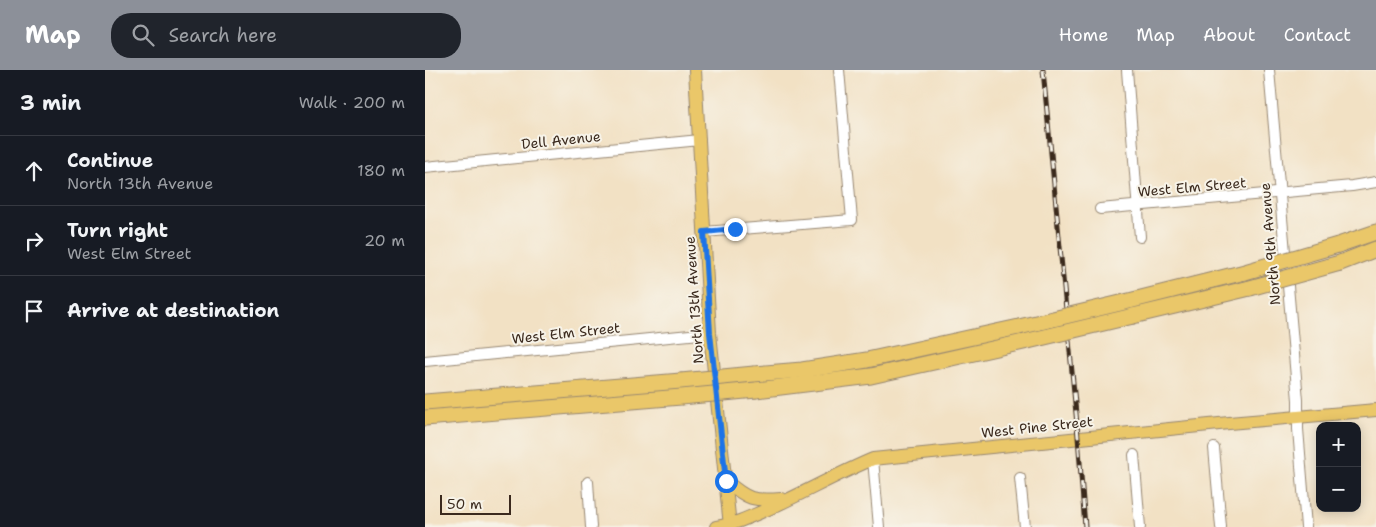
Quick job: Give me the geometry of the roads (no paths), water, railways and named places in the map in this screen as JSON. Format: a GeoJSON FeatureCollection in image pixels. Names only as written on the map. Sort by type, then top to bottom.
{"type":"FeatureCollection","features":[{"type":"Feature","properties":{"kind":"highway"},"geometry":{"type":"LineString","coordinates":[[425,402],[802,370],[867,360],[1019,327],[1245,272],[1376,232]]}},
{"type":"Feature","properties":{"kind":"highway"},"geometry":{"type":"LineString","coordinates":[[425,418],[756,390],[871,376],[1028,341],[1249,288],[1340,263],[1376,249]]}},
{"type":"Feature","properties":{"kind":"main road","name":"North 13th Avenue"},"geometry":{"type":"LineString","coordinates":[[695,70],[710,333],[730,526]]}},
{"type":"Feature","properties":{"kind":"main road","name":"West Pine Street"},"geometry":{"type":"LineString","coordinates":[[716,527],[730,526],[873,459],[1298,416],[1376,410]]}},
{"type":"Feature","properties":{"kind":"main road"},"geometry":{"type":"LineString","coordinates":[[726,481],[742,495],[752,499],[791,499]]}},
{"type":"Feature","properties":{"kind":"street"},"geometry":{"type":"LineString","coordinates":[[704,232],[852,220],[839,70]]}},
{"type":"Feature","properties":{"kind":"street"},"geometry":{"type":"LineString","coordinates":[[1127,70],[1140,238]]}},
{"type":"Feature","properties":{"kind":"street","name":"North 9th Avenue"},"geometry":{"type":"LineString","coordinates":[[1269,70],[1306,527]]}},
{"type":"Feature","properties":{"kind":"street","name":"Dell Avenue"},"geometry":{"type":"LineString","coordinates":[[425,168],[700,140]]}},
{"type":"Feature","properties":{"kind":"street","name":"West Elm Street"},"geometry":{"type":"LineString","coordinates":[[1100,209],[1376,182]]}},
{"type":"Feature","properties":{"kind":"street","name":"West Elm Street"},"geometry":{"type":"LineString","coordinates":[[425,361],[710,333]]}},
{"type":"Feature","properties":{"kind":"street"},"geometry":{"type":"LineString","coordinates":[[1214,448],[1221,527]]}},
{"type":"Feature","properties":{"kind":"street"},"geometry":{"type":"LineString","coordinates":[[1134,455],[1140,527]]}},
{"type":"Feature","properties":{"kind":"street"},"geometry":{"type":"LineString","coordinates":[[873,459],[879,527]]}},
{"type":"Feature","properties":{"kind":"street"},"geometry":{"type":"LineString","coordinates":[[1020,478],[1025,527]]}},
{"type":"Feature","properties":{"kind":"street"},"geometry":{"type":"LineString","coordinates":[[588,482],[591,527]]}},
{"type":"Feature","properties":{"kind":"railway"},"geometry":{"type":"LineString","coordinates":[[1043,70],[1085,527]]}}]}
